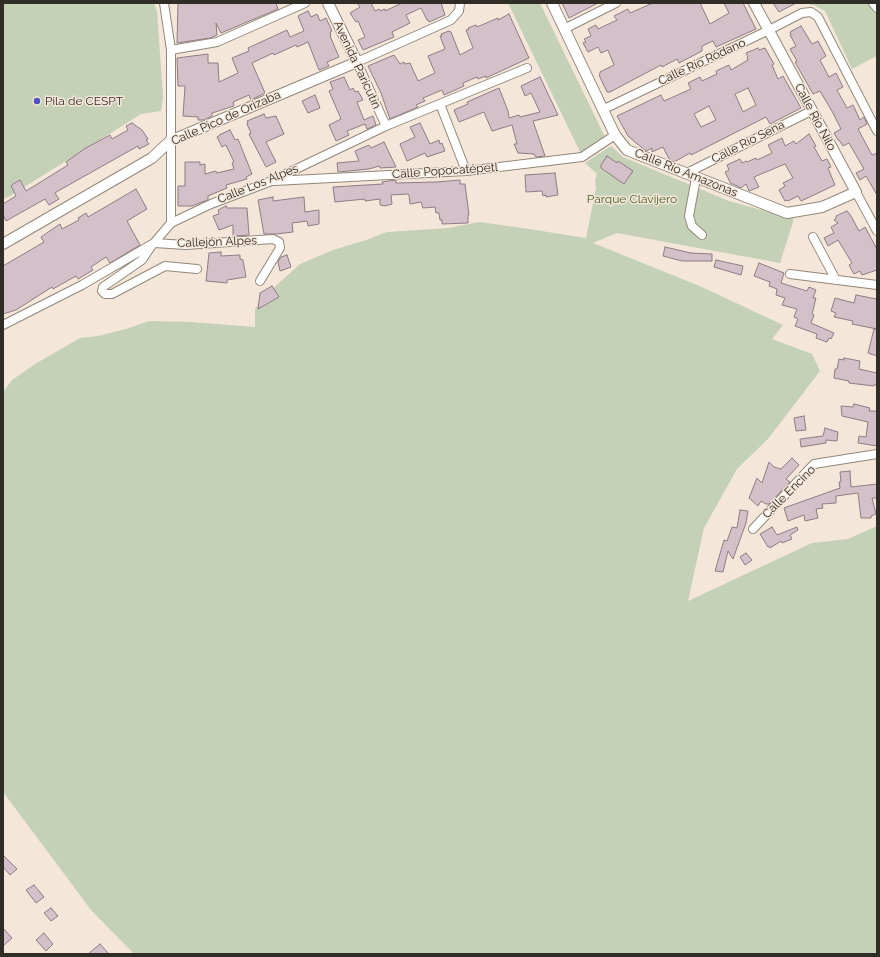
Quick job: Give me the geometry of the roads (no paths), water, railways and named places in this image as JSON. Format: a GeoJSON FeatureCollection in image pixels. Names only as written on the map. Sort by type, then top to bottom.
{"type":"FeatureCollection","features":[{"type":"Feature","properties":{"kind":"street"},"geometry":{"type":"LineString","coordinates":[[164,3],[171,50],[171,223]]}},
{"type":"Feature","properties":{"kind":"street"},"geometry":{"type":"LineString","coordinates":[[171,50],[217,42],[305,3]]}},
{"type":"Feature","properties":{"kind":"street","name":"Avenida Paricutín"},"geometry":{"type":"LineString","coordinates":[[328,3],[386,126]]}},
{"type":"Feature","properties":{"kind":"street","name":"Calle Río Amazonas"},"geometry":{"type":"LineString","coordinates":[[552,3],[614,135],[627,150],[787,213],[822,207],[856,192]]}},
{"type":"Feature","properties":{"kind":"street"},"geometry":{"type":"LineString","coordinates":[[564,29],[616,3]]}},
{"type":"Feature","properties":{"kind":"street","name":"Calle Río Nilo"},"geometry":{"type":"LineString","coordinates":[[754,3],[877,230]]}},
{"type":"Feature","properties":{"kind":"street"},"geometry":{"type":"LineString","coordinates":[[873,3],[877,8]]}},
{"type":"Feature","properties":{"kind":"street","name":"Calle Pico de Orizaba"},"geometry":{"type":"LineString","coordinates":[[3,244],[152,158],[170,141],[357,62],[451,20],[460,7]]}},
{"type":"Feature","properties":{"kind":"street","name":"Calle Río Ródano"},"geometry":{"type":"LineString","coordinates":[[602,110],[802,13],[810,12],[818,17],[877,131]]}},
{"type":"Feature","properties":{"kind":"street","name":"Calle Los Alpes"},"geometry":{"type":"LineString","coordinates":[[3,325],[82,285],[154,243],[171,223],[211,204],[269,182],[386,126],[527,68]]}},
{"type":"Feature","properties":{"kind":"street"},"geometry":{"type":"LineString","coordinates":[[440,104],[466,170]]}},
{"type":"Feature","properties":{"kind":"street","name":"Calle Río Sena"},"geometry":{"type":"LineString","coordinates":[[685,174],[811,110]]}},
{"type":"Feature","properties":{"kind":"street","name":"Calle Popocatépetl"},"geometry":{"type":"LineString","coordinates":[[269,182],[466,170],[582,157],[614,135]]}},
{"type":"Feature","properties":{"kind":"street"},"geometry":{"type":"LineString","coordinates":[[696,178],[689,216],[692,226],[702,235]]}},
{"type":"Feature","properties":{"kind":"street"},"geometry":{"type":"LineString","coordinates":[[813,237],[836,280]]}},
{"type":"Feature","properties":{"kind":"street","name":"Callejón Alpes"},"geometry":{"type":"LineString","coordinates":[[154,243],[186,245],[273,239],[279,242],[280,248],[260,281]]}},
{"type":"Feature","properties":{"kind":"street"},"geometry":{"type":"LineString","coordinates":[[154,243],[142,260],[103,287],[102,291],[106,294],[112,294],[165,266],[197,269]]}},
{"type":"Feature","properties":{"kind":"street"},"geometry":{"type":"LineString","coordinates":[[790,274],[877,285]]}},
{"type":"Feature","properties":{"kind":"street","name":"Calle Encino"},"geometry":{"type":"LineString","coordinates":[[752,529],[814,464],[877,454]]}},
{"type":"Feature","properties":{"kind":"place","name":"Pila de CESPT"},"geometry":{"type":"Point","coordinates":[37,101]}},
{"type":"Feature","properties":{"kind":"park label","name":"Parque Clavijero"},"geometry":{"type":"Point","coordinates":[632,199]}}]}
